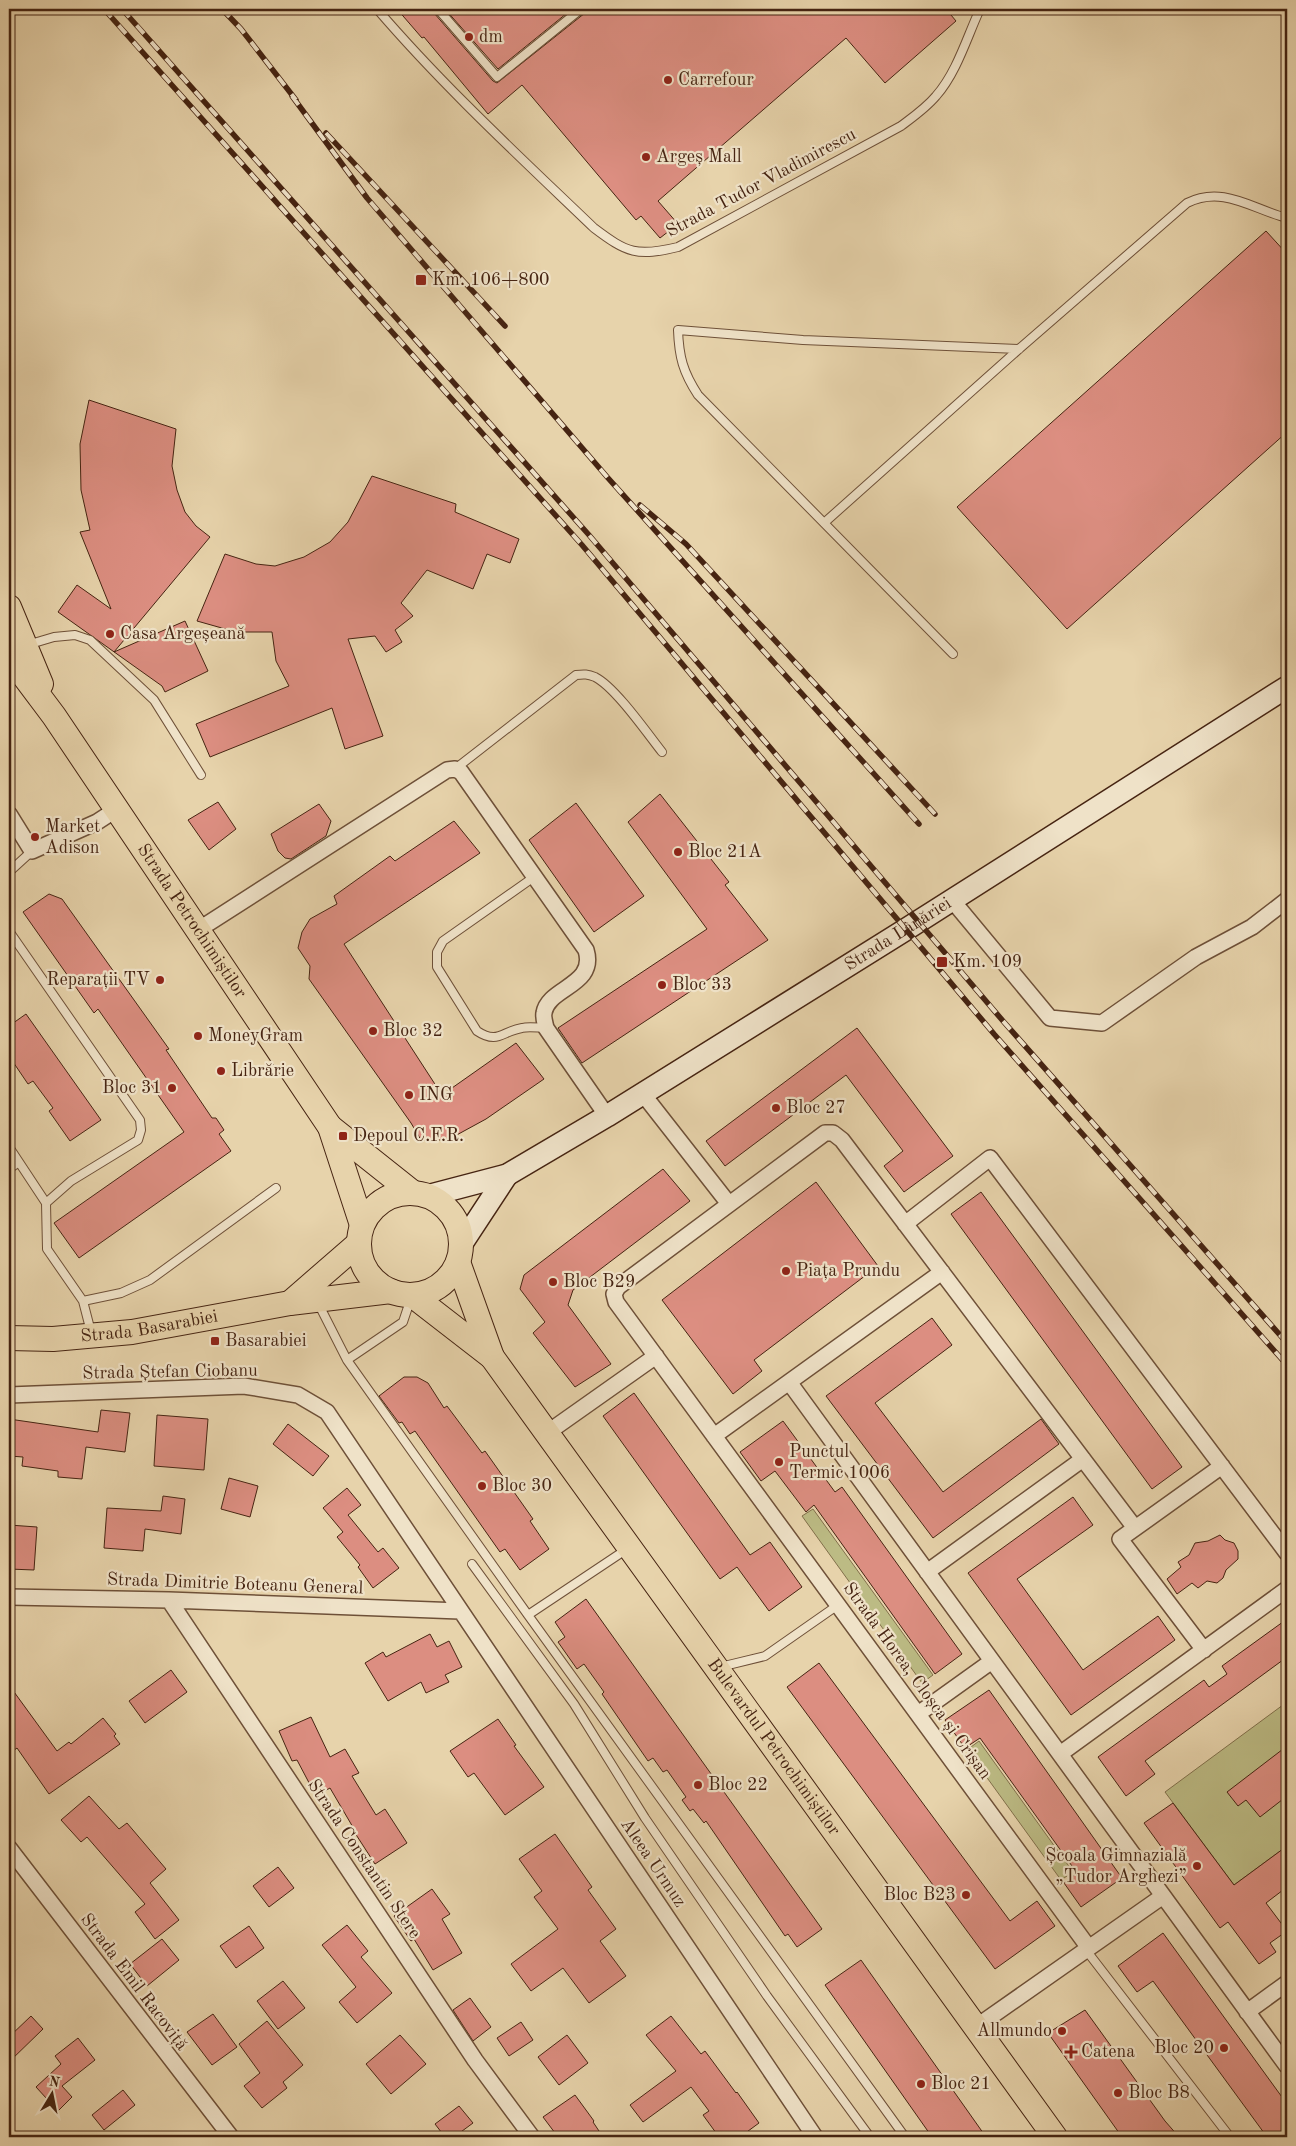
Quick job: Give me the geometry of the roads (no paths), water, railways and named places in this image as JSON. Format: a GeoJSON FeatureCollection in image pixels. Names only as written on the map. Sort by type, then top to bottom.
{"type":"FeatureCollection","features":[{"type":"Feature","properties":{"kind":"main road","name":"Strada Petrochimiștilor"},"geometry":{"type":"LineString","coordinates":[[9,607],[17,651],[54,716],[330,1127],[360,1234]]}},
{"type":"Feature","properties":{"kind":"main road","name":"Strada Petrochimiștilor"},"geometry":{"type":"LineString","coordinates":[[330,1127],[420,1195]]}},
{"type":"Feature","properties":{"kind":"main road"},"geometry":{"type":"LineString","coordinates":[[290,1303],[360,1234],[370,1212],[382,1201],[397,1194],[420,1195],[441,1204],[452,1215],[459,1230],[459,1254],[450,1275],[440,1285],[427,1292],[401,1293],[377,1283],[367,1272],[360,1258],[360,1234]]}},
{"type":"Feature","properties":{"kind":"main road","name":"Bulevardul Petrochimiștilor"},"geometry":{"type":"LineString","coordinates":[[459,1254],[492,1357],[1055,2137]]}},
{"type":"Feature","properties":{"kind":"main road","name":"Bulevardul Petrochimiștilor"},"geometry":{"type":"LineString","coordinates":[[401,1293],[492,1357]]}},
{"type":"Feature","properties":{"kind":"main road","name":"Strada Basarabiei"},"geometry":{"type":"LineString","coordinates":[[9,1338],[92,1337],[132,1332],[290,1303],[401,1293]]}},
{"type":"Feature","properties":{"kind":"street","name":"Strada Lânăriei"},"geometry":{"type":"LineString","coordinates":[[507,1175],[643,1094],[1287,687]]}},
{"type":"Feature","properties":{"kind":"street"},"geometry":{"type":"LineString","coordinates":[[198,930],[446,770],[455,769],[460,772],[586,950],[589,960],[585,972],[547,1004],[543,1014],[546,1028],[607,1116]]}},
{"type":"Feature","properties":{"kind":"street"},"geometry":{"type":"LineString","coordinates":[[9,814],[32,851],[97,822],[117,809]]}},
{"type":"Feature","properties":{"kind":"street"},"geometry":{"type":"LineString","coordinates":[[952,900],[1050,1018],[1102,1023],[1196,957],[1252,927],[1287,900]]}},
{"type":"Feature","properties":{"kind":"street"},"geometry":{"type":"LineString","coordinates":[[643,1094],[729,1204]]}},
{"type":"Feature","properties":{"kind":"street","name":"Strada Horea, Cloșca și Crișan"},"geometry":{"type":"LineString","coordinates":[[1087,1949],[918,1714],[616,1302],[614,1294],[618,1287],[729,1204],[825,1134],[833,1133],[842,1140],[1135,1528]]}},
{"type":"Feature","properties":{"kind":"street"},"geometry":{"type":"LineString","coordinates":[[905,1224],[990,1158],[1287,1553]]}},
{"type":"Feature","properties":{"kind":"street"},"geometry":{"type":"LineString","coordinates":[[420,1195],[507,1175]]}},
{"type":"Feature","properties":{"kind":"street"},"geometry":{"type":"LineString","coordinates":[[459,1254],[507,1175]]}},
{"type":"Feature","properties":{"kind":"street"},"geometry":{"type":"LineString","coordinates":[[714,1436],[942,1272]]}},
{"type":"Feature","properties":{"kind":"street"},"geometry":{"type":"LineString","coordinates":[[547,1433],[656,1356]]}},
{"type":"Feature","properties":{"kind":"street"},"geometry":{"type":"LineString","coordinates":[[789,1382],[1287,2066]]}},
{"type":"Feature","properties":{"kind":"street","name":"Strada Ștefan Ciobanu"},"geometry":{"type":"LineString","coordinates":[[9,1395],[244,1386],[298,1395],[327,1412],[364,1464],[460,1611]]}},
{"type":"Feature","properties":{"kind":"street"},"geometry":{"type":"LineString","coordinates":[[927,1572],[1083,1459]]}},
{"type":"Feature","properties":{"kind":"street"},"geometry":{"type":"LineString","coordinates":[[1204,1650],[1120,1539],[1222,1466]]}},
{"type":"Feature","properties":{"kind":"street"},"geometry":{"type":"LineString","coordinates":[[1060,1754],[1287,1589]]}},
{"type":"Feature","properties":{"kind":"street","name":"Strada Dimitrie Boteanu General"},"geometry":{"type":"LineString","coordinates":[[9,1597],[169,1600],[460,1611]]}},
{"type":"Feature","properties":{"kind":"street","name":"Strada Constantin Stere"},"geometry":{"type":"LineString","coordinates":[[169,1600],[475,2060],[532,2137]]}},
{"type":"Feature","properties":{"kind":"street","name":"Aleea Urmuz"},"geometry":{"type":"LineString","coordinates":[[460,1611],[815,2137]]}},
{"type":"Feature","properties":{"kind":"street"},"geometry":{"type":"LineString","coordinates":[[918,1714],[992,1661]]}},
{"type":"Feature","properties":{"kind":"street","name":"Strada Emil Racoviță"},"geometry":{"type":"LineString","coordinates":[[9,1848],[231,2137]]}},
{"type":"Feature","properties":{"kind":"street"},"geometry":{"type":"LineString","coordinates":[[976,2027],[1163,1896]]}},
{"type":"Feature","properties":{"kind":"street"},"geometry":{"type":"LineString","coordinates":[[1248,2012],[1287,1983]]}},
{"type":"Feature","properties":{"kind":"lane","name":"Strada Tudor Vladimirescu"},"geometry":{"type":"LineString","coordinates":[[377,9],[411,48],[486,125],[594,228],[631,252],[654,253],[678,248],[901,126],[919,113],[937,95],[952,71],[980,9]]}},
{"type":"Feature","properties":{"kind":"lane"},"geometry":{"type":"LineString","coordinates":[[438,9],[497,77],[581,9]]}},
{"type":"Feature","properties":{"kind":"lane"},"geometry":{"type":"LineString","coordinates":[[824,523],[1019,349],[1188,203],[1200,197],[1226,197],[1287,218]]}},
{"type":"Feature","properties":{"kind":"lane"},"geometry":{"type":"LineString","coordinates":[[953,654],[698,395],[686,377],[681,363],[678,330],[804,340],[1019,349]]}},
{"type":"Feature","properties":{"kind":"lane"},"geometry":{"type":"LineString","coordinates":[[17,651],[54,637],[75,636],[90,640],[154,700],[201,775]]}},
{"type":"Feature","properties":{"kind":"lane"},"geometry":{"type":"LineString","coordinates":[[455,769],[576,675],[586,674],[597,678],[612,691],[662,752]]}},
{"type":"Feature","properties":{"kind":"lane"},"geometry":{"type":"LineString","coordinates":[[9,872],[32,851]]}},
{"type":"Feature","properties":{"kind":"lane"},"geometry":{"type":"LineString","coordinates":[[534,877],[443,941],[437,952],[436,967],[476,1031],[487,1038],[502,1036],[522,1028],[546,1028]]}},
{"type":"Feature","properties":{"kind":"lane"},"geometry":{"type":"LineString","coordinates":[[9,931],[140,1120],[141,1130],[138,1140],[71,1181],[46,1203]]}},
{"type":"Feature","properties":{"kind":"lane"},"geometry":{"type":"LineString","coordinates":[[9,1147],[46,1203],[47,1249],[83,1300],[92,1337]]}},
{"type":"Feature","properties":{"kind":"lane"},"geometry":{"type":"LineString","coordinates":[[9,1169],[19,1162]]}},
{"type":"Feature","properties":{"kind":"lane"},"geometry":{"type":"LineString","coordinates":[[83,1300],[121,1293],[150,1280],[276,1188]]}},
{"type":"Feature","properties":{"kind":"lane"},"geometry":{"type":"LineString","coordinates":[[347,1360],[403,1322],[401,1293]]}},
{"type":"Feature","properties":{"kind":"lane"},"geometry":{"type":"LineString","coordinates":[[317,1301],[347,1360],[585,1696],[905,2137]]}},
{"type":"Feature","properties":{"kind":"lane"},"geometry":{"type":"LineString","coordinates":[[528,1615],[630,1547]]}},
{"type":"Feature","properties":{"kind":"lane"},"geometry":{"type":"LineString","coordinates":[[472,1564],[574,1704],[645,1818],[767,1996],[870,2137]]}},
{"type":"Feature","properties":{"kind":"lane"},"geometry":{"type":"LineString","coordinates":[[717,1668],[765,1656],[838,1605]]}},
{"type":"Feature","properties":{"kind":"lane"},"geometry":{"type":"LineString","coordinates":[[574,1704],[585,1696]]}},
{"type":"Feature","properties":{"kind":"lane"},"geometry":{"type":"LineString","coordinates":[[1087,1949],[1230,2137]]}},
{"type":"Feature","properties":{"kind":"railway"},"geometry":{"type":"LineString","coordinates":[[104,9],[582,545],[994,1034],[1287,1365]]}},
{"type":"Feature","properties":{"kind":"railway"},"geometry":{"type":"LineString","coordinates":[[122,9],[589,535],[1003,1021],[1287,1343]]}},
{"type":"Feature","properties":{"kind":"railway"},"geometry":{"type":"LineString","coordinates":[[222,9],[241,29],[296,100]]}},
{"type":"Feature","properties":{"kind":"railway"},"geometry":{"type":"LineString","coordinates":[[292,96],[367,198],[608,478],[919,824]]}},
{"type":"Feature","properties":{"kind":"railway"},"geometry":{"type":"LineString","coordinates":[[326,133],[505,326]]}},
{"type":"Feature","properties":{"kind":"railway"},"geometry":{"type":"LineString","coordinates":[[640,505],[686,544],[935,814]]}},
{"type":"Feature","properties":{"kind":"place","name":"dm"},"geometry":{"type":"Point","coordinates":[469,37]}},
{"type":"Feature","properties":{"kind":"place","name":"Carrefour"},"geometry":{"type":"Point","coordinates":[668,80]}},
{"type":"Feature","properties":{"kind":"place","name":"Argeș Mall"},"geometry":{"type":"Point","coordinates":[646,157]}},
{"type":"Feature","properties":{"kind":"place","name":"Km. 106+800"},"geometry":{"type":"Point","coordinates":[421,280]}},
{"type":"Feature","properties":{"kind":"place","name":"Casa Argeșeană"},"geometry":{"type":"Point","coordinates":[110,634]}},
{"type":"Feature","properties":{"kind":"place","name":"Market Adison"},"geometry":{"type":"Point","coordinates":[35,837]}},
{"type":"Feature","properties":{"kind":"place","name":"Bloc 21A"},"geometry":{"type":"Point","coordinates":[678,852]}},
{"type":"Feature","properties":{"kind":"place","name":"Km. 109"},"geometry":{"type":"Point","coordinates":[942,962]}},
{"type":"Feature","properties":{"kind":"place","name":"Reparații TV"},"geometry":{"type":"Point","coordinates":[160,980]}},
{"type":"Feature","properties":{"kind":"place","name":"Bloc 33"},"geometry":{"type":"Point","coordinates":[662,985]}},
{"type":"Feature","properties":{"kind":"place","name":"Bloc 32"},"geometry":{"type":"Point","coordinates":[373,1031]}},
{"type":"Feature","properties":{"kind":"place","name":"MoneyGram"},"geometry":{"type":"Point","coordinates":[198,1036]}},
{"type":"Feature","properties":{"kind":"place","name":"Librărie"},"geometry":{"type":"Point","coordinates":[221,1071]}},
{"type":"Feature","properties":{"kind":"place","name":"Bloc 31"},"geometry":{"type":"Point","coordinates":[172,1088]}},
{"type":"Feature","properties":{"kind":"place","name":"ING"},"geometry":{"type":"Point","coordinates":[409,1095]}},
{"type":"Feature","properties":{"kind":"place","name":"Bloc 27"},"geometry":{"type":"Point","coordinates":[776,1108]}},
{"type":"Feature","properties":{"kind":"place","name":"Depoul C.F.R."},"geometry":{"type":"Point","coordinates":[343,1136]}},
{"type":"Feature","properties":{"kind":"place","name":"Piața Prundu"},"geometry":{"type":"Point","coordinates":[786,1271]}},
{"type":"Feature","properties":{"kind":"place","name":"Bloc B29"},"geometry":{"type":"Point","coordinates":[553,1282]}},
{"type":"Feature","properties":{"kind":"place","name":"Basarabiei"},"geometry":{"type":"Point","coordinates":[215,1341]}},
{"type":"Feature","properties":{"kind":"place","name":"Punctul Termic 1006"},"geometry":{"type":"Point","coordinates":[779,1462]}},
{"type":"Feature","properties":{"kind":"place","name":"Bloc 30"},"geometry":{"type":"Point","coordinates":[482,1486]}},
{"type":"Feature","properties":{"kind":"place","name":"Bloc 22"},"geometry":{"type":"Point","coordinates":[698,1785]}},
{"type":"Feature","properties":{"kind":"place","name":"Școala Gimnazială „Tudor Arghezi”"},"geometry":{"type":"Point","coordinates":[1197,1866]}},
{"type":"Feature","properties":{"kind":"place","name":"Bloc B23"},"geometry":{"type":"Point","coordinates":[966,1895]}},
{"type":"Feature","properties":{"kind":"place","name":"Allmundo"},"geometry":{"type":"Point","coordinates":[1062,2031]}},
{"type":"Feature","properties":{"kind":"place","name":"Bloc 20"},"geometry":{"type":"Point","coordinates":[1224,2048]}},
{"type":"Feature","properties":{"kind":"place","name":"Catena"},"geometry":{"type":"Point","coordinates":[1071,2052]}},
{"type":"Feature","properties":{"kind":"place","name":"Bloc 21"},"geometry":{"type":"Point","coordinates":[921,2084]}},
{"type":"Feature","properties":{"kind":"place","name":"Bloc B8"},"geometry":{"type":"Point","coordinates":[1118,2093]}}]}
